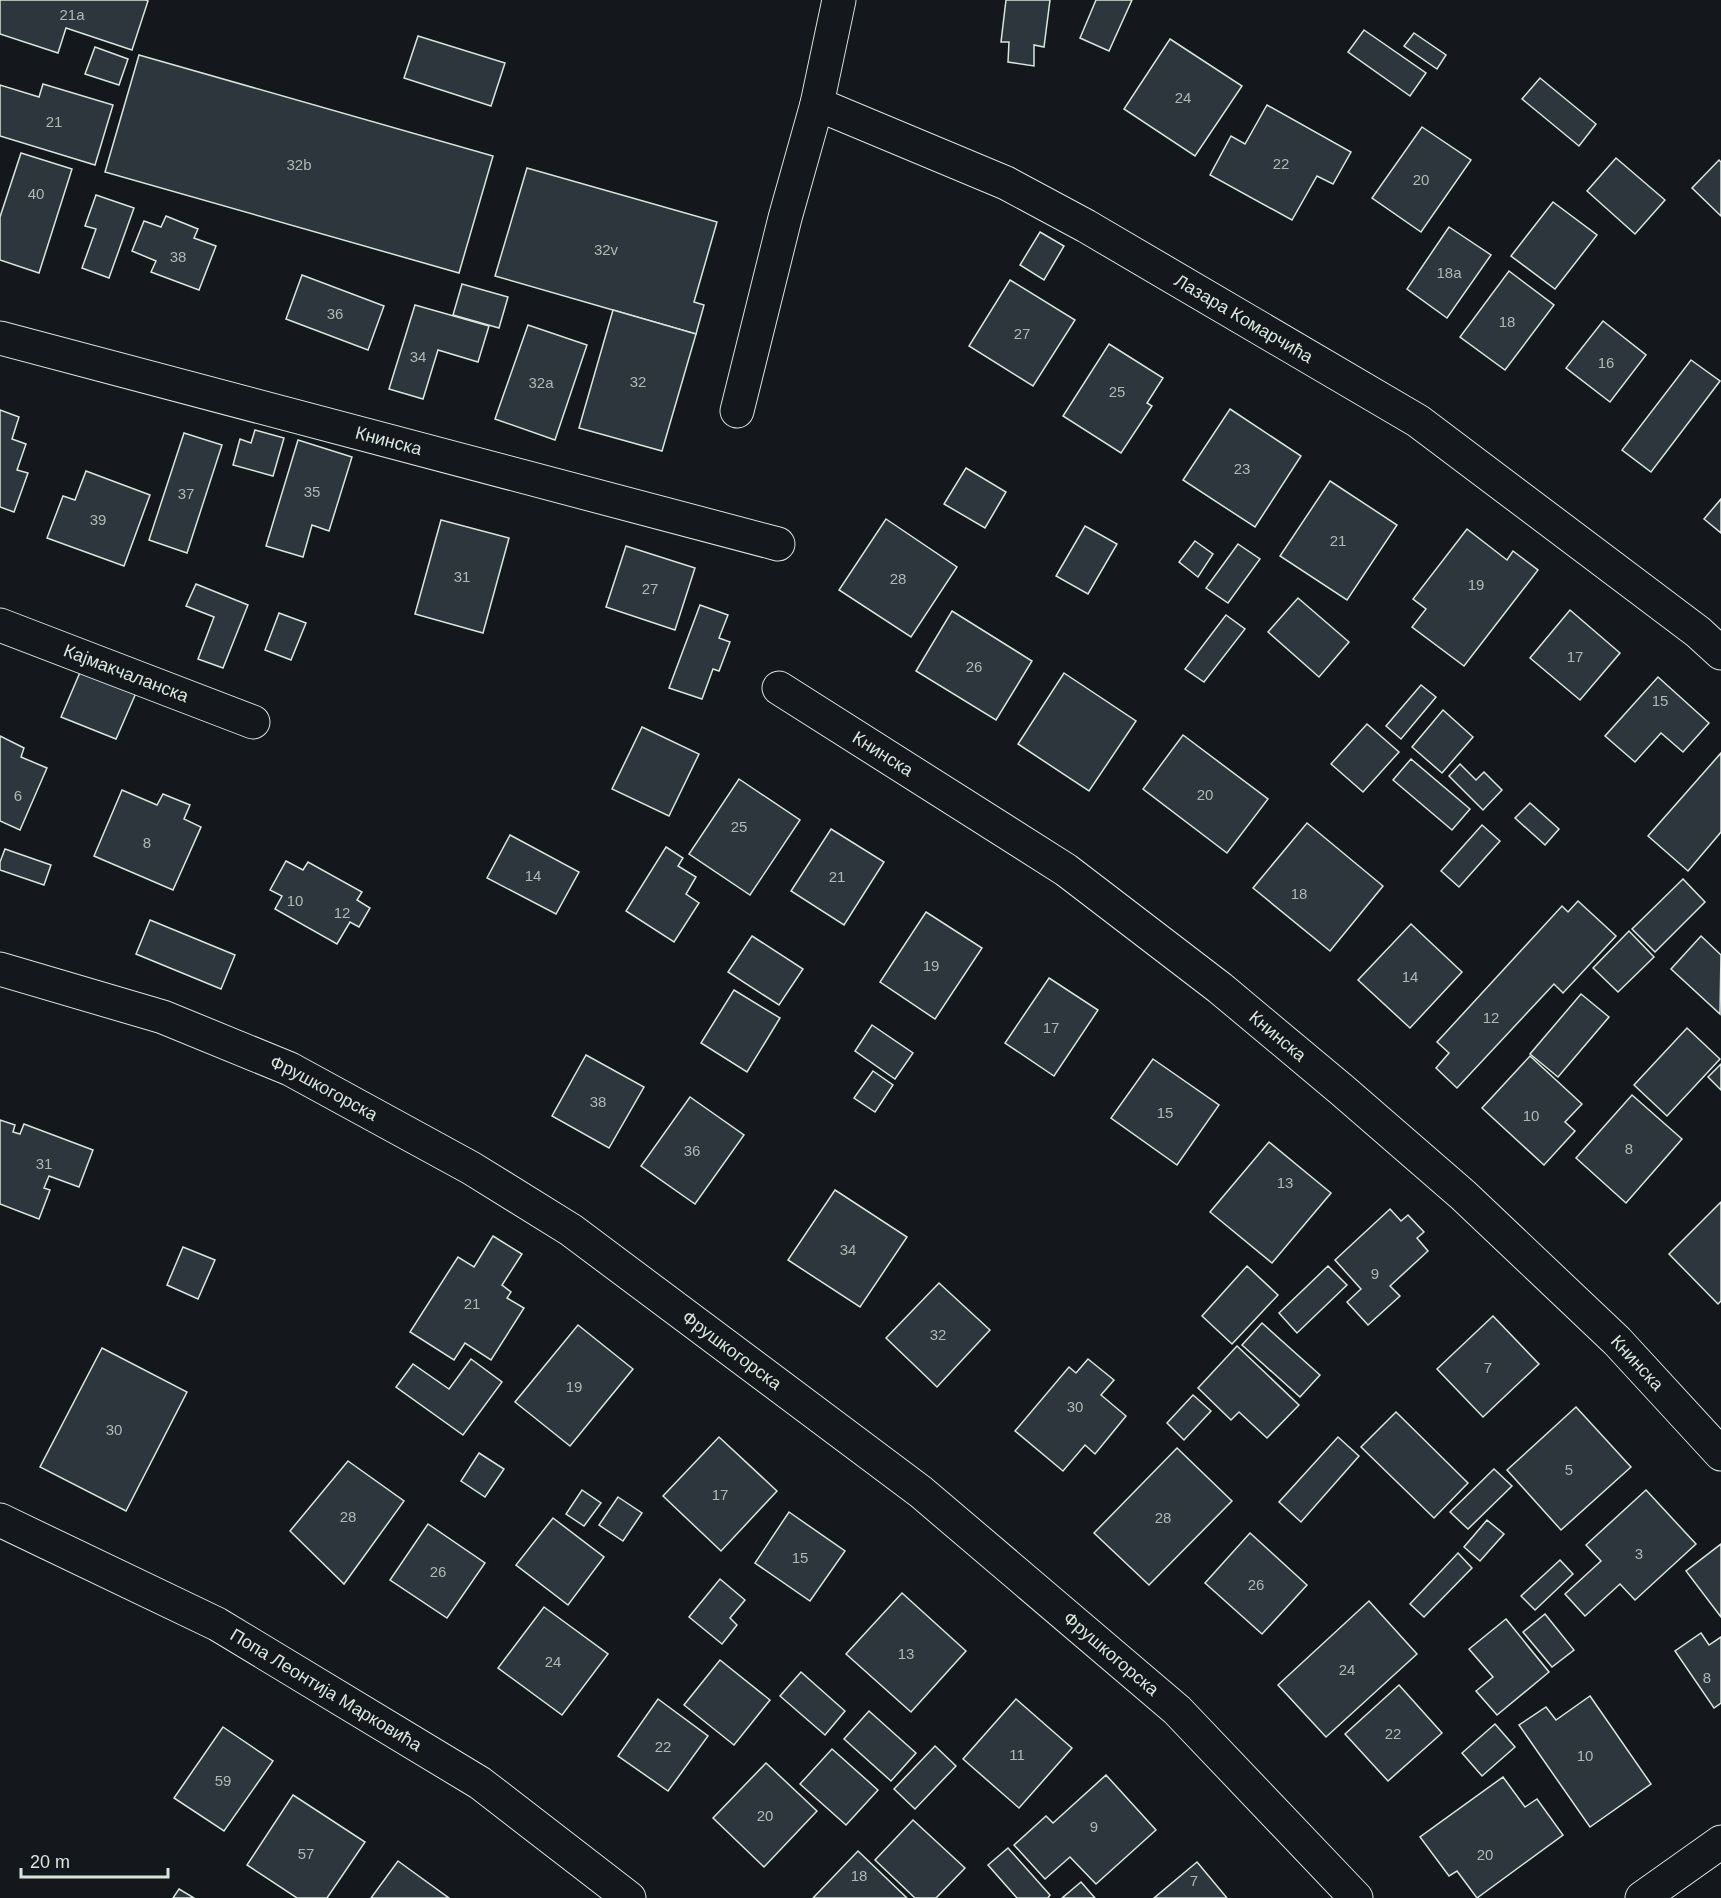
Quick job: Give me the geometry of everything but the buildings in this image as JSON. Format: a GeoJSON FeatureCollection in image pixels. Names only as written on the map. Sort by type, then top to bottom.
{"type":"FeatureCollection","features":[{"type":"Feature","properties":{"kind":"street"},"geometry":{"type":"LineString","coordinates":[[736,411],[784,218],[817,104],[839,0]]}},
{"type":"Feature","properties":{"kind":"street","name":"Лазара Комарчића"},"geometry":{"type":"LineString","coordinates":[[817,104],[1006,183],[1086,226],[1418,421],[1698,632],[1721,653]]}},
{"type":"Feature","properties":{"kind":"street","name":"Книнска"},"geometry":{"type":"LineString","coordinates":[[0,338],[778,544]]}},
{"type":"Feature","properties":{"kind":"street","name":"Кајмакчаланска"},"geometry":{"type":"LineString","coordinates":[[0,624],[253,722]]}},
{"type":"Feature","properties":{"kind":"street","name":"Книнска"},"geometry":{"type":"LineString","coordinates":[[780,688],[1066,870],[1220,988],[1463,1195],[1617,1341],[1721,1454]]}},
{"type":"Feature","properties":{"kind":"street","name":"Фрушкогорска"},"geometry":{"type":"LineString","coordinates":[[0,969],[163,1017],[290,1069],[471,1168],[571,1230],[921,1492],[1168,1702],[1356,1898]]}},
{"type":"Feature","properties":{"kind":"street","name":"Попа Леонтија Марковића"},"geometry":{"type":"LineString","coordinates":[[0,1520],[227,1630],[480,1783],[629,1898]]}},
{"type":"Feature","properties":{"kind":"street"},"geometry":{"type":"LineString","coordinates":[[1642,1898],[1721,1842]]}}]}
